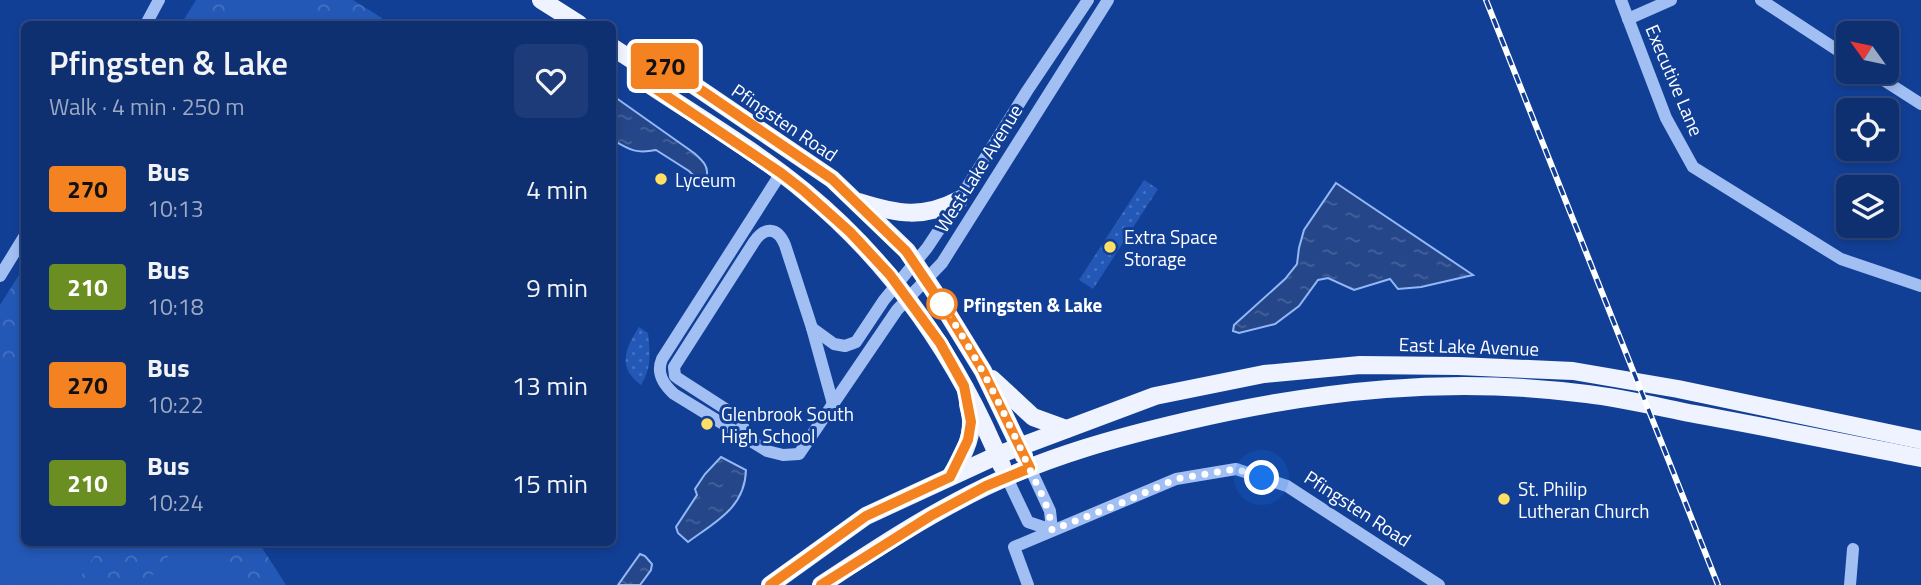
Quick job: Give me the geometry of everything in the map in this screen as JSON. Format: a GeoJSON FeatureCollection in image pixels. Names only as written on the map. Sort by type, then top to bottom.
{"type":"FeatureCollection","features":[{"type":"Feature","properties":{"kind":"main road"},"geometry":{"type":"LineString","coordinates":[[541,0],[574,21]]}},
{"type":"Feature","properties":{"kind":"main road","name":"Pfingsten Road"},"geometry":{"type":"LineString","coordinates":[[616,50],[640,65],[650,85],[781,173],[850,232],[902,292],[940,343],[964,386],[1007,478]]}},
{"type":"Feature","properties":{"kind":"main road","name":"Pfingsten Road"},"geometry":{"type":"LineString","coordinates":[[640,65],[664,65],[800,156],[832,179],[906,251],[983,371],[1030,468]]}},
{"type":"Feature","properties":{"kind":"main road"},"geometry":{"type":"LineString","coordinates":[[855,201],[888,212],[911,214],[932,212],[960,200]]}},
{"type":"Feature","properties":{"kind":"main road","name":"East Lake Avenue"},"geometry":{"type":"LineString","coordinates":[[1020,446],[1155,396],[1264,374],[1360,365],[1573,371],[1678,389],[1921,440]]}},
{"type":"Feature","properties":{"kind":"main road"},"geometry":{"type":"LineString","coordinates":[[983,371],[1032,417],[1066,429]]}},
{"type":"Feature","properties":{"kind":"main road"},"geometry":{"type":"LineString","coordinates":[[950,477],[968,440],[971,422],[964,386]]}},
{"type":"Feature","properties":{"kind":"main road","name":"East Lake Avenue"},"geometry":{"type":"LineString","coordinates":[[1030,468],[1094,444],[1241,408],[1310,396],[1396,387],[1453,386],[1525,388],[1588,394],[1921,458]]}},
{"type":"Feature","properties":{"kind":"main road"},"geometry":{"type":"LineString","coordinates":[[770,585],[866,516],[1020,446]]}},
{"type":"Feature","properties":{"kind":"main road"},"geometry":{"type":"LineString","coordinates":[[821,585],[932,515],[986,486],[1030,468]]}},
{"type":"Feature","properties":{"kind":"street"},"geometry":{"type":"LineString","coordinates":[[148,21],[159,0]]}},
{"type":"Feature","properties":{"kind":"street","name":"West Lake Avenue"},"geometry":{"type":"LineString","coordinates":[[746,438],[775,454],[799,454],[897,310],[915,263],[960,200],[1087,0]]}},
{"type":"Feature","properties":{"kind":"street","name":"West Lake Avenue"},"geometry":{"type":"LineString","coordinates":[[902,292],[926,279],[942,263],[1108,0]]}},
{"type":"Feature","properties":{"kind":"street","name":"Executive Lane"},"geometry":{"type":"LineString","coordinates":[[1620,0],[1666,118],[1693,167],[1841,259],[1921,286]]}},
{"type":"Feature","properties":{"kind":"street"},"geometry":{"type":"LineString","coordinates":[[1628,19],[1671,0]]}},
{"type":"Feature","properties":{"kind":"street"},"geometry":{"type":"LineString","coordinates":[[1761,0],[1836,49]]}},
{"type":"Feature","properties":{"kind":"street"},"geometry":{"type":"LineString","coordinates":[[1890,84],[1921,104]]}},
{"type":"Feature","properties":{"kind":"street"},"geometry":{"type":"LineString","coordinates":[[746,438],[674,394],[663,382],[659,366],[781,173]]}},
{"type":"Feature","properties":{"kind":"street"},"geometry":{"type":"LineString","coordinates":[[746,438],[741,419],[679,379],[674,367],[759,234],[766,231],[772,231],[782,238],[812,328],[833,404]]}},
{"type":"Feature","properties":{"kind":"street"},"geometry":{"type":"LineString","coordinates":[[0,276],[21,242]]}},
{"type":"Feature","properties":{"kind":"street"},"geometry":{"type":"LineString","coordinates":[[812,328],[834,344],[845,346],[856,342],[884,300],[902,292]]}},
{"type":"Feature","properties":{"kind":"street","name":"Pfingsten Road"},"geometry":{"type":"LineString","coordinates":[[1030,468],[1050,511],[1052,530]]}},
{"type":"Feature","properties":{"kind":"street","name":"Pfingsten Road"},"geometry":{"type":"LineString","coordinates":[[1007,478],[1028,522],[1052,530],[1176,479],[1236,469],[1287,486],[1439,585]]}},
{"type":"Feature","properties":{"kind":"street"},"geometry":{"type":"LineString","coordinates":[[1027,585],[1014,547],[1052,530]]}},
{"type":"Feature","properties":{"kind":"street"},"geometry":{"type":"LineString","coordinates":[[1850,585],[1853,549]]}},
{"type":"Feature","properties":{"kind":"green space"},"geometry":{"type":"Polygon","coordinates":[[[196,0],[353,0],[382,18],[380,21],[183,21],[196,0]]]}},
{"type":"Feature","properties":{"kind":"green space"},"geometry":{"type":"Polygon","coordinates":[[[241,0],[294,0],[326,21],[227,21],[241,0]]]}},
{"type":"Feature","properties":{"kind":"green space"},"geometry":{"type":"Polygon","coordinates":[[[1144,180],[1158,189],[1093,289],[1079,280],[1144,180]]]}},
{"type":"Feature","properties":{"kind":"green space"},"geometry":{"type":"Polygon","coordinates":[[[21,272],[21,546],[261,546],[286,585],[0,585],[0,305],[21,272]]]}},
{"type":"Feature","properties":{"kind":"green space"},"geometry":{"type":"Polygon","coordinates":[[[639,327],[648,333],[650,354],[647,373],[641,385],[633,378],[626,365],[627,350],[639,327]]]}},
{"type":"Feature","properties":{"kind":"green space"},"geometry":{"type":"Polygon","coordinates":[[[21,374],[21,546],[101,546],[75,585],[0,584],[0,379],[21,374]]]}},
{"type":"Feature","properties":{"kind":"green space"},"geometry":{"type":"Polygon","coordinates":[[[177,546],[197,546],[215,556],[231,570],[241,585],[144,585],[177,546]]]}},
{"type":"Feature","properties":{"kind":"water"},"geometry":{"type":"Polygon","coordinates":[[[616,98],[697,156],[706,168],[706,180],[695,177],[656,150],[643,152],[616,142],[616,98]]]}},
{"type":"Feature","properties":{"kind":"water"},"geometry":{"type":"Polygon","coordinates":[[[1336,183],[1473,275],[1421,287],[1398,289],[1390,279],[1354,290],[1328,278],[1318,280],[1299,306],[1275,324],[1239,333],[1233,331],[1234,325],[1285,279],[1297,264],[1304,230],[1336,183]]]}},
{"type":"Feature","properties":{"kind":"water"},"geometry":{"type":"Polygon","coordinates":[[[721,457],[746,470],[740,494],[727,513],[688,542],[678,533],[676,527],[697,495],[695,489],[721,457]]]}},
{"type":"Feature","properties":{"kind":"water"},"geometry":{"type":"Polygon","coordinates":[[[640,554],[652,564],[651,570],[640,585],[618,585],[640,554]]]}},
{"type":"Feature","properties":{"kind":"railway"},"geometry":{"type":"LineString","coordinates":[[1486,0],[1718,585]]}},
{"type":"Feature","properties":{"kind":"bus line","name":"270"},"geometry":{"type":"LineString","coordinates":[[770,585],[866,516],[950,477],[968,440],[971,422],[964,386],[940,343],[890,275],[850,232],[781,173],[650,85],[640,65],[664,65],[800,156],[832,179],[906,251],[983,371],[1030,468],[986,486],[932,515],[821,585]]}},
{"type":"Feature","properties":{"kind":"place","name":"Lyceum"},"geometry":{"type":"Point","coordinates":[661,179]}},
{"type":"Feature","properties":{"kind":"place","name":"Extra Space Storage"},"geometry":{"type":"Point","coordinates":[1110,247]}},
{"type":"Feature","properties":{"kind":"place","name":"Pfingsten & Lake"},"geometry":{"type":"Point","coordinates":[942,304]}},
{"type":"Feature","properties":{"kind":"place","name":"Glenbrook South High School"},"geometry":{"type":"Point","coordinates":[707,424]}},
{"type":"Feature","properties":{"kind":"place","name":"St. Philip Lutheran Church"},"geometry":{"type":"Point","coordinates":[1504,499]}},
{"type":"Feature","properties":{"kind":"route"},"geometry":{"type":"LineString","coordinates":[[942,304],[983,371],[1020,446],[1050,511],[1052,530],[1176,479],[1236,469],[1262,478]]}}]}
